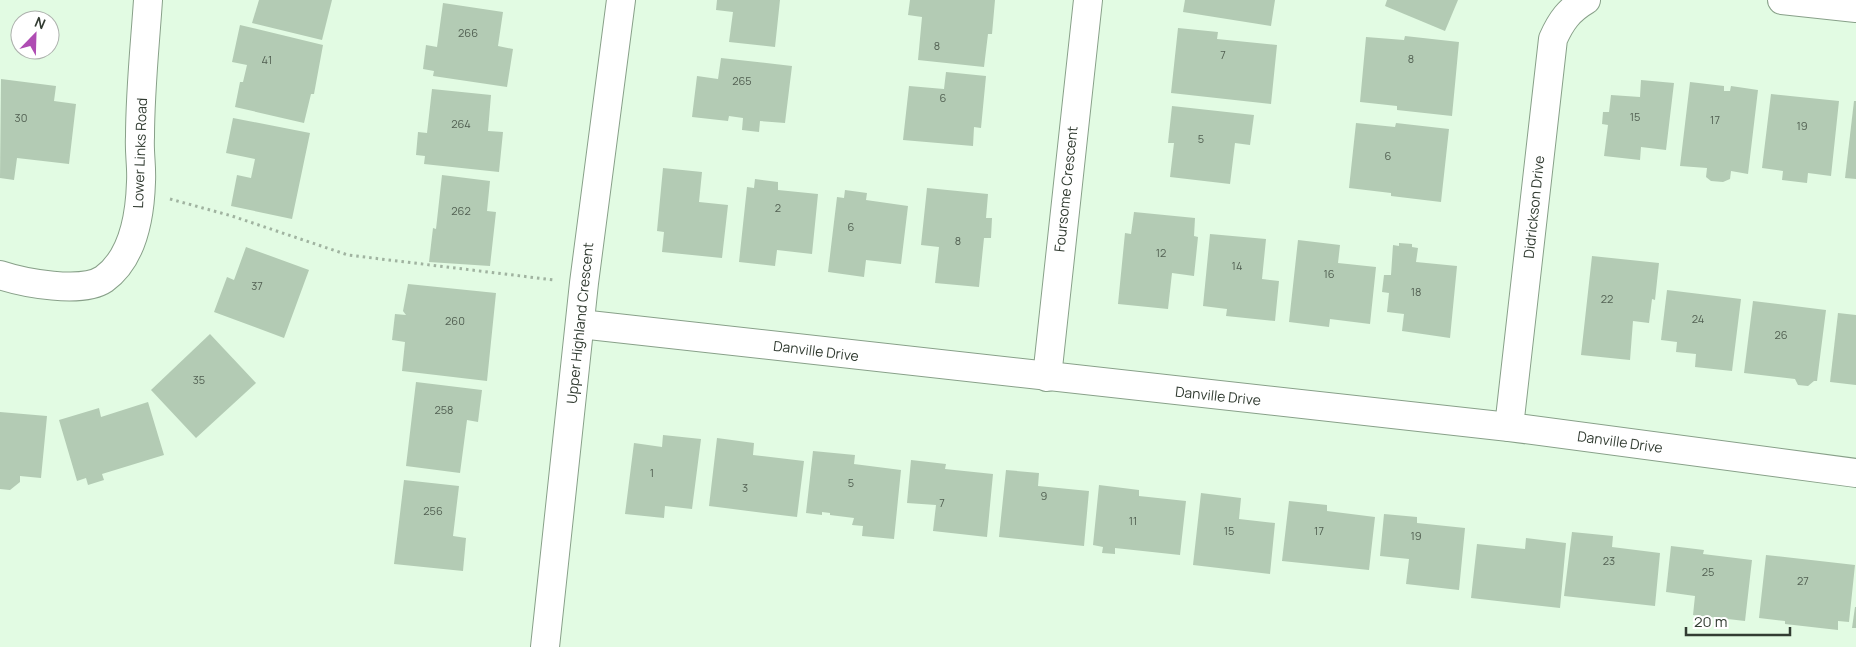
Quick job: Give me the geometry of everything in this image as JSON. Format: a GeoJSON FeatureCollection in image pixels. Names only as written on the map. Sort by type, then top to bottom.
{"type":"FeatureCollection","features":[{"type":"Feature","properties":{"kind":"street","name":"Lower Links Road"},"geometry":{"type":"LineString","coordinates":[[0,275],[23,283],[56,286],[90,284],[104,279],[130,246],[138,215],[140,194],[140,136],[148,0]]}},
{"type":"Feature","properties":{"kind":"street","name":"Upper Highland Crescent"},"geometry":{"type":"LineString","coordinates":[[545,647],[584,283],[621,0]]}},
{"type":"Feature","properties":{"kind":"street","name":"Foursome Crescent"},"geometry":{"type":"LineString","coordinates":[[1046,377],[1088,0]]}},
{"type":"Feature","properties":{"kind":"street","name":"Didrickson Drive"},"geometry":{"type":"LineString","coordinates":[[1509,427],[1553,39],[1559,25],[1572,8],[1586,0]]}},
{"type":"Feature","properties":{"kind":"street"},"geometry":{"type":"LineString","coordinates":[[1782,0],[1856,8]]}},
{"type":"Feature","properties":{"kind":"street","name":"Danville Drive"},"geometry":{"type":"LineString","coordinates":[[580,324],[1509,427],[1856,473]]}},
{"type":"Feature","properties":{"kind":"path"},"geometry":{"type":"LineString","coordinates":[[140,194],[177,200],[348,255],[584,283]]}},
{"type":"Feature","properties":{"kind":"building"},"geometry":{"type":"Polygon","coordinates":[[[259,0],[332,0],[322,40],[252,23],[259,0]]]}},
{"type":"Feature","properties":{"kind":"building"},"geometry":{"type":"Polygon","coordinates":[[[717,0],[780,0],[775,47],[729,42],[733,12],[716,10],[717,0]]]}},
{"type":"Feature","properties":{"kind":"building"},"geometry":{"type":"Polygon","coordinates":[[[910,0],[995,0],[992,34],[988,34],[984,67],[918,60],[922,17],[908,15],[910,0]]]}},
{"type":"Feature","properties":{"kind":"building"},"geometry":{"type":"Polygon","coordinates":[[[1185,0],[1275,0],[1271,26],[1183,12],[1185,0]]]}},
{"type":"Feature","properties":{"kind":"building"},"geometry":{"type":"Polygon","coordinates":[[[1387,0],[1458,0],[1445,31],[1385,6],[1387,0]]]}},
{"type":"Feature","properties":{"kind":"building"},"geometry":{"type":"Polygon","coordinates":[[[443,3],[503,12],[498,46],[513,49],[507,87],[433,76],[434,71],[423,69],[426,45],[437,47],[443,3]]]}},
{"type":"Feature","properties":{"kind":"building"},"geometry":{"type":"Polygon","coordinates":[[[240,25],[323,45],[314,94],[311,94],[304,123],[235,107],[240,82],[243,82],[247,65],[232,62],[240,25]]]}},
{"type":"Feature","properties":{"kind":"building"},"geometry":{"type":"Polygon","coordinates":[[[1178,28],[1218,32],[1217,39],[1277,45],[1271,104],[1171,93],[1178,28]]]}},
{"type":"Feature","properties":{"kind":"building"},"geometry":{"type":"Polygon","coordinates":[[[1405,36],[1459,42],[1452,116],[1397,110],[1397,106],[1360,102],[1366,37],[1404,40],[1405,36]]]}},
{"type":"Feature","properties":{"kind":"building"},"geometry":{"type":"Polygon","coordinates":[[[721,58],[792,66],[785,123],[760,121],[759,132],[742,130],[743,118],[729,116],[728,121],[692,117],[697,76],[718,79],[721,58]]]}},
{"type":"Feature","properties":{"kind":"building"},"geometry":{"type":"Polygon","coordinates":[[[946,72],[986,76],[981,128],[974,127],[973,146],[903,140],[909,86],[944,89],[946,72]]]}},
{"type":"Feature","properties":{"kind":"building"},"geometry":{"type":"Polygon","coordinates":[[[1,79],[56,86],[54,101],[76,104],[69,164],[17,158],[14,180],[0,178],[1,79]]]}},
{"type":"Feature","properties":{"kind":"building"},"geometry":{"type":"Polygon","coordinates":[[[1641,80],[1674,83],[1666,150],[1641,147],[1640,160],[1604,156],[1608,125],[1602,124],[1603,112],[1609,112],[1611,95],[1640,97],[1641,80]]]}},
{"type":"Feature","properties":{"kind":"building"},"geometry":{"type":"Polygon","coordinates":[[[1690,82],[1724,86],[1724,91],[1730,91],[1731,86],[1758,90],[1748,174],[1731,171],[1730,179],[1723,182],[1711,181],[1706,177],[1707,168],[1680,166],[1690,82]]]}},
{"type":"Feature","properties":{"kind":"building"},"geometry":{"type":"Polygon","coordinates":[[[432,89],[491,95],[488,131],[503,132],[499,172],[424,164],[425,156],[416,155],[418,132],[427,133],[432,89]]]}},
{"type":"Feature","properties":{"kind":"building"},"geometry":{"type":"Polygon","coordinates":[[[1771,94],[1839,101],[1831,176],[1808,173],[1807,183],[1782,180],[1783,171],[1762,168],[1771,94]]]}},
{"type":"Feature","properties":{"kind":"building"},"geometry":{"type":"Polygon","coordinates":[[[1854,101],[1856,101],[1856,179],[1845,178],[1854,101]]]}},
{"type":"Feature","properties":{"kind":"building"},"geometry":{"type":"Polygon","coordinates":[[[1172,106],[1254,115],[1250,145],[1235,143],[1230,184],[1170,177],[1174,143],[1168,143],[1172,106]]]}},
{"type":"Feature","properties":{"kind":"building"},"geometry":{"type":"Polygon","coordinates":[[[233,118],[310,133],[292,219],[231,206],[237,175],[251,178],[255,159],[226,153],[233,118]]]}},
{"type":"Feature","properties":{"kind":"building"},"geometry":{"type":"Polygon","coordinates":[[[1356,123],[1395,127],[1396,123],[1449,129],[1441,202],[1391,196],[1391,193],[1349,188],[1356,123]]]}},
{"type":"Feature","properties":{"kind":"building"},"geometry":{"type":"Polygon","coordinates":[[[663,168],[702,172],[699,202],[728,205],[722,258],[662,252],[664,232],[657,231],[663,168]]]}},
{"type":"Feature","properties":{"kind":"building"},"geometry":{"type":"Polygon","coordinates":[[[442,175],[490,181],[487,211],[496,212],[490,266],[429,262],[433,228],[436,229],[442,175]]]}},
{"type":"Feature","properties":{"kind":"building"},"geometry":{"type":"Polygon","coordinates":[[[755,179],[778,182],[778,190],[818,194],[812,254],[777,250],[775,266],[739,262],[747,187],[754,188],[755,179]]]}},
{"type":"Feature","properties":{"kind":"building"},"geometry":{"type":"Polygon","coordinates":[[[927,188],[988,194],[986,218],[992,218],[991,238],[984,238],[979,287],[935,283],[939,247],[921,245],[927,188]]]}},
{"type":"Feature","properties":{"kind":"building"},"geometry":{"type":"Polygon","coordinates":[[[845,190],[867,193],[866,200],[908,206],[901,264],[866,260],[864,277],[828,272],[837,197],[844,198],[845,190]]]}},
{"type":"Feature","properties":{"kind":"building"},"geometry":{"type":"Polygon","coordinates":[[[1134,212],[1195,218],[1194,236],[1198,237],[1194,276],[1172,273],[1168,309],[1118,304],[1125,233],[1131,234],[1134,212]]]}},
{"type":"Feature","properties":{"kind":"building"},"geometry":{"type":"Polygon","coordinates":[[[1210,234],[1266,239],[1262,279],[1279,281],[1275,321],[1226,316],[1227,309],[1203,306],[1210,234]]]}},
{"type":"Feature","properties":{"kind":"building"},"geometry":{"type":"Polygon","coordinates":[[[1298,240],[1340,245],[1338,263],[1376,267],[1370,324],[1330,319],[1329,327],[1289,322],[1298,240]]]}},
{"type":"Feature","properties":{"kind":"building"},"geometry":{"type":"Polygon","coordinates":[[[1399,243],[1412,244],[1412,247],[1418,248],[1416,262],[1457,266],[1450,338],[1402,331],[1404,314],[1387,312],[1389,293],[1382,292],[1384,275],[1391,275],[1393,245],[1399,246],[1399,243]]]}},
{"type":"Feature","properties":{"kind":"building"},"geometry":{"type":"Polygon","coordinates":[[[246,247],[309,270],[284,338],[214,312],[227,277],[234,280],[246,247]]]}},
{"type":"Feature","properties":{"kind":"building"},"geometry":{"type":"Polygon","coordinates":[[[1592,256],[1659,263],[1655,300],[1652,299],[1649,323],[1633,321],[1630,360],[1581,355],[1592,256]]]}},
{"type":"Feature","properties":{"kind":"building"},"geometry":{"type":"Polygon","coordinates":[[[408,284],[496,293],[487,381],[402,371],[405,342],[392,340],[395,314],[406,315],[403,311],[408,284]]]}},
{"type":"Feature","properties":{"kind":"building"},"geometry":{"type":"Polygon","coordinates":[[[1667,290],[1741,299],[1732,371],[1695,367],[1696,354],[1676,352],[1677,342],[1661,340],[1667,290]]]}},
{"type":"Feature","properties":{"kind":"building"},"geometry":{"type":"Polygon","coordinates":[[[1753,301],[1826,310],[1817,381],[1808,386],[1798,385],[1795,379],[1744,373],[1753,301]]]}},
{"type":"Feature","properties":{"kind":"building"},"geometry":{"type":"Polygon","coordinates":[[[1838,313],[1856,315],[1856,385],[1830,382],[1838,313]]]}},
{"type":"Feature","properties":{"kind":"building"},"geometry":{"type":"Polygon","coordinates":[[[210,334],[256,383],[196,438],[151,390],[210,334]]]}},
{"type":"Feature","properties":{"kind":"building"},"geometry":{"type":"Polygon","coordinates":[[[416,382],[482,390],[478,422],[467,420],[460,473],[406,466],[416,382]]]}},
{"type":"Feature","properties":{"kind":"building"},"geometry":{"type":"Polygon","coordinates":[[[148,402],[164,455],[102,474],[104,480],[88,485],[86,478],[77,481],[59,420],[99,408],[101,417],[148,402]]]}},
{"type":"Feature","properties":{"kind":"building"},"geometry":{"type":"Polygon","coordinates":[[[0,412],[47,416],[41,478],[20,476],[20,482],[10,490],[0,489],[0,412]]]}},
{"type":"Feature","properties":{"kind":"building"},"geometry":{"type":"Polygon","coordinates":[[[663,435],[701,439],[692,509],[665,506],[664,518],[625,514],[634,443],[662,447],[663,435]]]}},
{"type":"Feature","properties":{"kind":"building"},"geometry":{"type":"Polygon","coordinates":[[[717,438],[754,443],[753,455],[804,461],[797,517],[709,506],[717,438]]]}},
{"type":"Feature","properties":{"kind":"building"},"geometry":{"type":"Polygon","coordinates":[[[813,451],[855,455],[854,464],[901,470],[894,539],[862,536],[863,526],[852,525],[854,518],[822,512],[822,515],[806,513],[813,451]]]}},
{"type":"Feature","properties":{"kind":"building"},"geometry":{"type":"Polygon","coordinates":[[[911,460],[946,464],[945,469],[993,474],[987,537],[933,531],[936,505],[907,503],[911,460]]]}},
{"type":"Feature","properties":{"kind":"building"},"geometry":{"type":"Polygon","coordinates":[[[1006,470],[1039,473],[1038,486],[1089,491],[1084,546],[999,537],[1006,470]]]}},
{"type":"Feature","properties":{"kind":"building"},"geometry":{"type":"Polygon","coordinates":[[[404,480],[459,486],[453,536],[466,538],[463,571],[394,564],[404,480]]]}},
{"type":"Feature","properties":{"kind":"building"},"geometry":{"type":"Polygon","coordinates":[[[1099,485],[1139,490],[1139,496],[1186,501],[1180,555],[1115,548],[1115,554],[1102,553],[1103,547],[1093,545],[1099,485]]]}},
{"type":"Feature","properties":{"kind":"building"},"geometry":{"type":"Polygon","coordinates":[[[1201,493],[1241,498],[1239,519],[1275,523],[1270,574],[1193,565],[1201,493]]]}},
{"type":"Feature","properties":{"kind":"building"},"geometry":{"type":"Polygon","coordinates":[[[1289,501],[1327,505],[1327,511],[1375,517],[1369,570],[1282,561],[1289,501]]]}},
{"type":"Feature","properties":{"kind":"building"},"geometry":{"type":"Polygon","coordinates":[[[1384,514],[1417,517],[1417,523],[1465,528],[1459,590],[1406,584],[1409,559],[1380,556],[1384,514]]]}},
{"type":"Feature","properties":{"kind":"building"},"geometry":{"type":"Polygon","coordinates":[[[1572,532],[1613,536],[1612,547],[1660,553],[1655,606],[1564,596],[1572,532]]]}},
{"type":"Feature","properties":{"kind":"building"},"geometry":{"type":"Polygon","coordinates":[[[1526,538],[1566,543],[1560,608],[1471,598],[1477,544],[1525,549],[1526,538]]]}},
{"type":"Feature","properties":{"kind":"building"},"geometry":{"type":"Polygon","coordinates":[[[1671,546],[1704,550],[1703,554],[1752,560],[1745,621],[1693,615],[1695,596],[1666,592],[1671,546]]]}},
{"type":"Feature","properties":{"kind":"building"},"geometry":{"type":"Polygon","coordinates":[[[1766,555],[1855,565],[1849,622],[1838,621],[1838,630],[1785,624],[1785,621],[1759,618],[1766,555]]]}},
{"type":"Feature","properties":{"kind":"building"},"geometry":{"type":"Polygon","coordinates":[[[1855,607],[1856,628],[1852,628],[1855,607]]]}}]}
